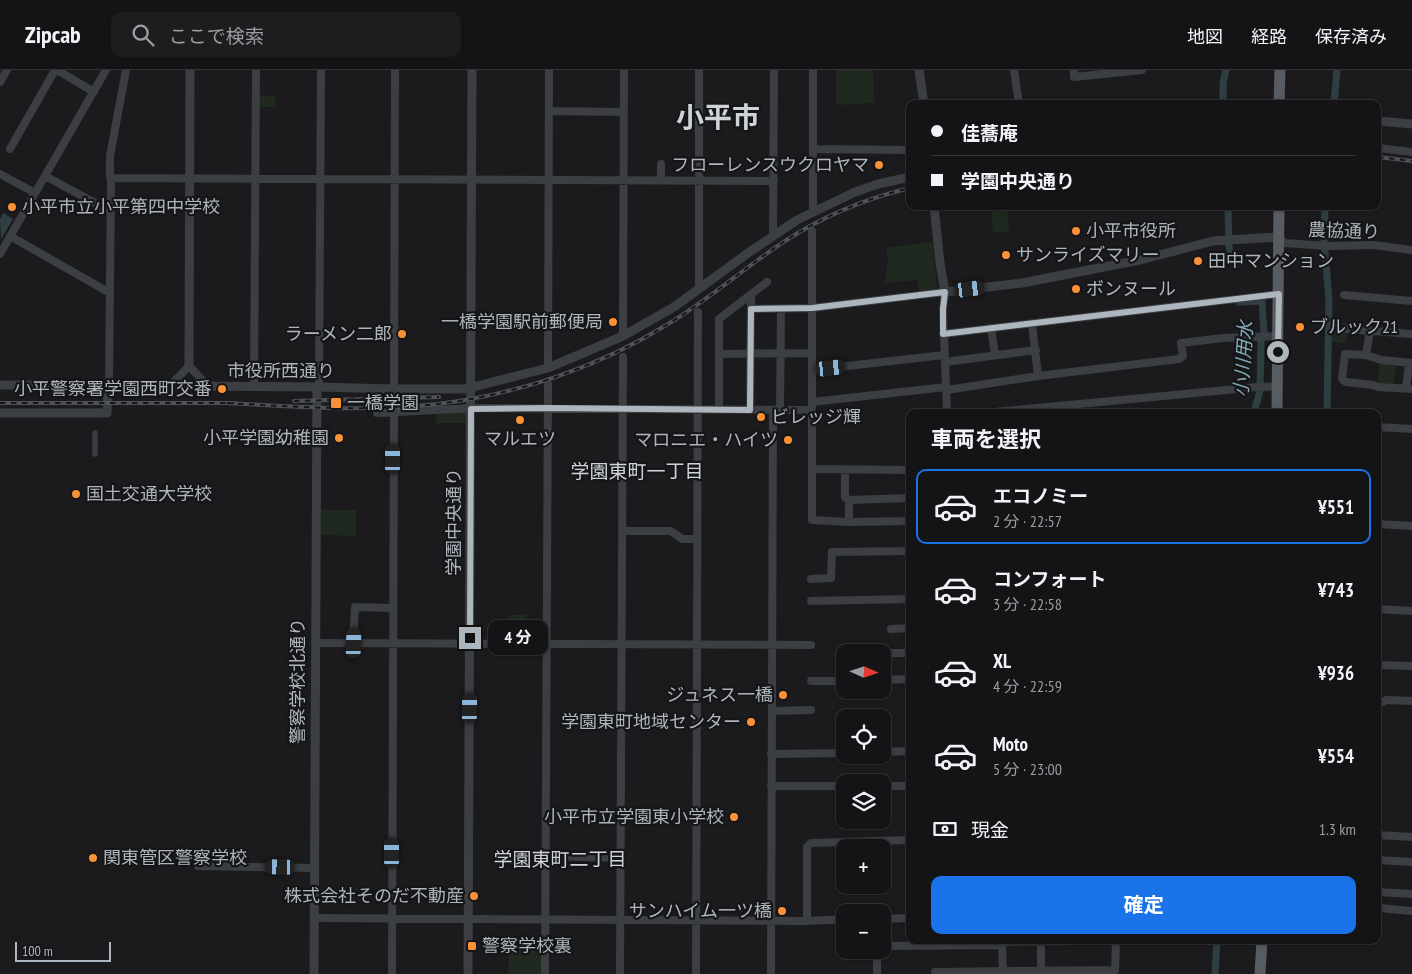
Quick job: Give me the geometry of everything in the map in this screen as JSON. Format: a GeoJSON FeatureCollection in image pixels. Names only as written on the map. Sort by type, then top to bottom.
{"type":"FeatureCollection","features":[{"type":"Feature","properties":{"kind":"main road"},"geometry":{"type":"LineString","coordinates":[[1280,70],[1280,100]]}},
{"type":"Feature","properties":{"kind":"main road"},"geometry":{"type":"LineString","coordinates":[[1277,409],[1279,210]]}},
{"type":"Feature","properties":{"kind":"main road"},"geometry":{"type":"LineString","coordinates":[[1260,974],[1262,944]]}},
{"type":"Feature","properties":{"kind":"street"},"geometry":{"type":"LineString","coordinates":[[0,82],[7,70]]}},
{"type":"Feature","properties":{"kind":"street"},"geometry":{"type":"LineString","coordinates":[[10,149],[56,70],[94,92]]}},
{"type":"Feature","properties":{"kind":"street"},"geometry":{"type":"LineString","coordinates":[[0,254],[106,70]]}},
{"type":"Feature","properties":{"kind":"street"},"geometry":{"type":"LineString","coordinates":[[0,413],[107,413],[109,386],[110,156],[126,70]]}},
{"type":"Feature","properties":{"kind":"street"},"geometry":{"type":"LineString","coordinates":[[170,386],[189,366],[190,70]]}},
{"type":"Feature","properties":{"kind":"street"},"geometry":{"type":"LineString","coordinates":[[254,387],[256,70]]}},
{"type":"Feature","properties":{"kind":"street"},"geometry":{"type":"LineString","coordinates":[[318,387],[320,70]]}},
{"type":"Feature","properties":{"kind":"street"},"geometry":{"type":"LineString","coordinates":[[394,389],[395,70]]}},
{"type":"Feature","properties":{"kind":"street","name":"学園中央通り"},"geometry":{"type":"LineString","coordinates":[[468,974],[472,70]]}},
{"type":"Feature","properties":{"kind":"street"},"geometry":{"type":"LineString","coordinates":[[548,368],[549,70]]}},
{"type":"Feature","properties":{"kind":"street"},"geometry":{"type":"LineString","coordinates":[[623,336],[624,70]]}},
{"type":"Feature","properties":{"kind":"street"},"geometry":{"type":"LineString","coordinates":[[698,289],[699,70]]}},
{"type":"Feature","properties":{"kind":"street"},"geometry":{"type":"LineString","coordinates":[[773,235],[774,70]]}},
{"type":"Feature","properties":{"kind":"street"},"geometry":{"type":"LineString","coordinates":[[812,212],[813,70]]}},
{"type":"Feature","properties":{"kind":"street"},"geometry":{"type":"LineString","coordinates":[[919,70],[923,100]]}},
{"type":"Feature","properties":{"kind":"street"},"geometry":{"type":"LineString","coordinates":[[1014,70],[1018,100]]}},
{"type":"Feature","properties":{"kind":"street"},"geometry":{"type":"LineString","coordinates":[[1074,70],[1074,77],[1142,70]]}},
{"type":"Feature","properties":{"kind":"street"},"geometry":{"type":"LineString","coordinates":[[549,111],[624,112]]}},
{"type":"Feature","properties":{"kind":"street"},"geometry":{"type":"LineString","coordinates":[[1381,121],[1412,124]]}},
{"type":"Feature","properties":{"kind":"street"},"geometry":{"type":"LineString","coordinates":[[1381,148],[1412,152]]}},
{"type":"Feature","properties":{"kind":"street"},"geometry":{"type":"LineString","coordinates":[[813,149],[906,150]]}},
{"type":"Feature","properties":{"kind":"street"},"geometry":{"type":"LineString","coordinates":[[661,180],[662,164]]}},
{"type":"Feature","properties":{"kind":"street"},"geometry":{"type":"LineString","coordinates":[[0,174],[35,193]]}},
{"type":"Feature","properties":{"kind":"street"},"geometry":{"type":"LineString","coordinates":[[45,176],[110,211]]}},
{"type":"Feature","properties":{"kind":"street","name":"市役所西通り"},"geometry":{"type":"LineString","coordinates":[[0,385],[471,388],[548,368],[623,336],[674,307],[773,235],[812,212],[855,192],[906,177]]}},
{"type":"Feature","properties":{"kind":"street"},"geometry":{"type":"LineString","coordinates":[[111,178],[774,181]]}},
{"type":"Feature","properties":{"kind":"street"},"geometry":{"type":"LineString","coordinates":[[934,210],[939,260],[945,292],[943,334],[947,409]]}},
{"type":"Feature","properties":{"kind":"street"},"geometry":{"type":"LineString","coordinates":[[812,231],[812,520],[849,522],[906,520]]}},
{"type":"Feature","properties":{"kind":"street"},"geometry":{"type":"LineString","coordinates":[[10,236],[110,293]]}},
{"type":"Feature","properties":{"kind":"street"},"geometry":{"type":"LineString","coordinates":[[751,309],[812,308],[1022,283],[1140,260],[1213,241],[1278,237]]}},
{"type":"Feature","properties":{"kind":"street","name":"農協通り"},"geometry":{"type":"LineString","coordinates":[[1278,237],[1285,243],[1325,246],[1374,246],[1412,250]]}},
{"type":"Feature","properties":{"kind":"street"},"geometry":{"type":"LineString","coordinates":[[719,410],[719,319],[767,282]]}},
{"type":"Feature","properties":{"kind":"street"},"geometry":{"type":"LineString","coordinates":[[943,334],[1279,294]]}},
{"type":"Feature","properties":{"kind":"street"},"geometry":{"type":"LineString","coordinates":[[750,410],[751,295]]}},
{"type":"Feature","properties":{"kind":"street"},"geometry":{"type":"LineString","coordinates":[[1344,295],[1412,301]]}},
{"type":"Feature","properties":{"kind":"street"},"geometry":{"type":"LineString","coordinates":[[771,974],[772,645],[781,309]]}},
{"type":"Feature","properties":{"kind":"street"},"geometry":{"type":"LineString","coordinates":[[696,974],[698,312]]}},
{"type":"Feature","properties":{"kind":"street"},"geometry":{"type":"LineString","coordinates":[[1032,324],[1038,376]]}},
{"type":"Feature","properties":{"kind":"street"},"geometry":{"type":"LineString","coordinates":[[992,328],[995,355]]}},
{"type":"Feature","properties":{"kind":"street"},"geometry":{"type":"LineString","coordinates":[[1347,329],[1412,334]]}},
{"type":"Feature","properties":{"kind":"street"},"geometry":{"type":"LineString","coordinates":[[1366,355],[1370,330]]}},
{"type":"Feature","properties":{"kind":"street"},"geometry":{"type":"LineString","coordinates":[[377,413],[426,409],[548,408],[777,410],[1179,359],[1183,356],[1181,344],[1223,338],[1278,336]]}},
{"type":"Feature","properties":{"kind":"street"},"geometry":{"type":"LineString","coordinates":[[812,370],[1036,350]]}},
{"type":"Feature","properties":{"kind":"street"},"geometry":{"type":"LineString","coordinates":[[719,354],[812,353]]}},
{"type":"Feature","properties":{"kind":"street"},"geometry":{"type":"LineString","coordinates":[[1345,354],[1366,355],[1380,360],[1410,363],[1409,389],[1378,387],[1346,382],[1342,379],[1345,354]]}},
{"type":"Feature","properties":{"kind":"street"},"geometry":{"type":"LineString","coordinates":[[620,974],[624,357]]}},
{"type":"Feature","properties":{"kind":"street"},"geometry":{"type":"LineString","coordinates":[[189,366],[208,386]]}},
{"type":"Feature","properties":{"kind":"street"},"geometry":{"type":"LineString","coordinates":[[545,974],[548,384]]}},
{"type":"Feature","properties":{"kind":"street"},"geometry":{"type":"LineString","coordinates":[[1026,409],[1278,386]]}},
{"type":"Feature","properties":{"kind":"street","name":"警察学校北通り"},"geometry":{"type":"LineString","coordinates":[[314,974],[318,387]]}},
{"type":"Feature","properties":{"kind":"street"},"geometry":{"type":"LineString","coordinates":[[392,974],[394,412]]}},
{"type":"Feature","properties":{"kind":"street"},"geometry":{"type":"LineString","coordinates":[[1381,427],[1412,430]]}},
{"type":"Feature","properties":{"kind":"street"},"geometry":{"type":"LineString","coordinates":[[95,433],[95,454]]}},
{"type":"Feature","properties":{"kind":"street"},"geometry":{"type":"LineString","coordinates":[[812,470],[906,470]]}},
{"type":"Feature","properties":{"kind":"street"},"geometry":{"type":"LineString","coordinates":[[845,470],[845,497],[849,500],[849,522]]}},
{"type":"Feature","properties":{"kind":"street"},"geometry":{"type":"LineString","coordinates":[[849,500],[906,498]]}},
{"type":"Feature","properties":{"kind":"street"},"geometry":{"type":"LineString","coordinates":[[1381,524],[1412,526]]}},
{"type":"Feature","properties":{"kind":"street"},"geometry":{"type":"LineString","coordinates":[[622,531],[671,531],[682,539],[697,539]]}},
{"type":"Feature","properties":{"kind":"street"},"geometry":{"type":"LineString","coordinates":[[811,579],[831,578],[832,552],[906,551]]}},
{"type":"Feature","properties":{"kind":"street"},"geometry":{"type":"LineString","coordinates":[[811,601],[906,598]]}},
{"type":"Feature","properties":{"kind":"street"},"geometry":{"type":"LineString","coordinates":[[354,643],[354,608],[393,608]]}},
{"type":"Feature","properties":{"kind":"street"},"geometry":{"type":"LineString","coordinates":[[1381,608],[1412,611]]}},
{"type":"Feature","properties":{"kind":"street"},"geometry":{"type":"LineString","coordinates":[[891,629],[906,628]]}},
{"type":"Feature","properties":{"kind":"street"},"geometry":{"type":"LineString","coordinates":[[315,643],[811,645]]}},
{"type":"Feature","properties":{"kind":"street"},"geometry":{"type":"LineString","coordinates":[[891,653],[906,653]]}},
{"type":"Feature","properties":{"kind":"street"},"geometry":{"type":"LineString","coordinates":[[1381,664],[1412,666]]}},
{"type":"Feature","properties":{"kind":"street"},"geometry":{"type":"LineString","coordinates":[[891,680],[906,679]]}},
{"type":"Feature","properties":{"kind":"street"},"geometry":{"type":"LineString","coordinates":[[811,681],[836,681]]}},
{"type":"Feature","properties":{"kind":"street"},"geometry":{"type":"LineString","coordinates":[[1381,702],[1386,700],[1412,701]]}},
{"type":"Feature","properties":{"kind":"street"},"geometry":{"type":"LineString","coordinates":[[772,711],[811,710]]}},
{"type":"Feature","properties":{"kind":"street"},"geometry":{"type":"LineString","coordinates":[[891,752],[906,751]]}},
{"type":"Feature","properties":{"kind":"street"},"geometry":{"type":"LineString","coordinates":[[771,754],[836,752]]}},
{"type":"Feature","properties":{"kind":"street"},"geometry":{"type":"LineString","coordinates":[[771,786],[836,786]]}},
{"type":"Feature","properties":{"kind":"street"},"geometry":{"type":"LineString","coordinates":[[891,786],[906,786]]}},
{"type":"Feature","properties":{"kind":"street"},"geometry":{"type":"LineString","coordinates":[[1381,835],[1412,838]]}},
{"type":"Feature","properties":{"kind":"street"},"geometry":{"type":"LineString","coordinates":[[891,842],[906,840]]}},
{"type":"Feature","properties":{"kind":"street"},"geometry":{"type":"LineString","coordinates":[[806,921],[807,846],[811,843],[836,843]]}},
{"type":"Feature","properties":{"kind":"street"},"geometry":{"type":"LineString","coordinates":[[546,856],[621,858]]}},
{"type":"Feature","properties":{"kind":"street"},"geometry":{"type":"LineString","coordinates":[[1381,860],[1412,862]]}},
{"type":"Feature","properties":{"kind":"street"},"geometry":{"type":"LineString","coordinates":[[198,866],[314,868]]}},
{"type":"Feature","properties":{"kind":"street"},"geometry":{"type":"LineString","coordinates":[[1381,892],[1412,894]]}},
{"type":"Feature","properties":{"kind":"street"},"geometry":{"type":"LineString","coordinates":[[1381,908],[1412,911]]}},
{"type":"Feature","properties":{"kind":"street"},"geometry":{"type":"LineString","coordinates":[[314,918],[806,921],[836,919]]}},
{"type":"Feature","properties":{"kind":"street"},"geometry":{"type":"LineString","coordinates":[[891,918],[906,918]]}},
{"type":"Feature","properties":{"kind":"street"},"geometry":{"type":"LineString","coordinates":[[891,946],[942,944]]}},
{"type":"Feature","properties":{"kind":"street"},"geometry":{"type":"LineString","coordinates":[[1003,944],[1003,972]]}},
{"type":"Feature","properties":{"kind":"street"},"geometry":{"type":"LineString","coordinates":[[1041,944],[1041,970]]}},
{"type":"Feature","properties":{"kind":"street"},"geometry":{"type":"LineString","coordinates":[[935,972],[1115,970],[1116,944]]}},
{"type":"Feature","properties":{"kind":"street"},"geometry":{"type":"LineString","coordinates":[[877,959],[877,974]]}},
{"type":"Feature","properties":{"kind":"shaded area"},"geometry":{"type":"Polygon","coordinates":[[[836,70],[873,70],[874,103],[836,105],[836,70]]]}},
{"type":"Feature","properties":{"kind":"shaded area"},"geometry":{"type":"Polygon","coordinates":[[[259,95],[275,96],[275,107],[259,107],[259,95]]]}},
{"type":"Feature","properties":{"kind":"shaded area"},"geometry":{"type":"Polygon","coordinates":[[[991,210],[1007,210],[1009,231],[993,233],[991,210]]]}},
{"type":"Feature","properties":{"kind":"shaded area"},"geometry":{"type":"Polygon","coordinates":[[[3,213],[13,219],[1,239],[0,219],[3,213]]]}},
{"type":"Feature","properties":{"kind":"shaded area"},"geometry":{"type":"Polygon","coordinates":[[[931,242],[933,245],[937,289],[919,294],[918,281],[916,280],[885,283],[888,260],[886,248],[931,242]]]}},
{"type":"Feature","properties":{"kind":"shaded area"},"geometry":{"type":"Polygon","coordinates":[[[1330,322],[1348,323],[1346,343],[1331,342],[1330,322]]]}},
{"type":"Feature","properties":{"kind":"shaded area"},"geometry":{"type":"Polygon","coordinates":[[[1379,363],[1396,364],[1394,385],[1378,384],[1379,363]]]}},
{"type":"Feature","properties":{"kind":"shaded area"},"geometry":{"type":"Polygon","coordinates":[[[437,409],[468,409],[467,423],[436,423],[437,409]]]}},
{"type":"Feature","properties":{"kind":"shaded area"},"geometry":{"type":"Polygon","coordinates":[[[321,510],[356,510],[356,536],[321,535],[321,510]]]}},
{"type":"Feature","properties":{"kind":"shaded area"},"geometry":{"type":"Polygon","coordinates":[[[509,615],[527,615],[525,640],[513,640],[512,635],[508,635],[509,615]]]}},
{"type":"Feature","properties":{"kind":"shaded area"},"geometry":{"type":"Polygon","coordinates":[[[543,949],[543,974],[508,974],[509,950],[543,949]]]}},
{"type":"Feature","properties":{"kind":"waterway","name":"小川用水"},"geometry":{"type":"LineString","coordinates":[[1223,100],[1223,83],[1226,70]]}},
{"type":"Feature","properties":{"kind":"waterway"},"geometry":{"type":"LineString","coordinates":[[1334,100],[1337,70]]}},
{"type":"Feature","properties":{"kind":"waterway","name":"小川用水"},"geometry":{"type":"LineString","coordinates":[[1228,210],[1229,247],[1232,256]]}},
{"type":"Feature","properties":{"kind":"waterway"},"geometry":{"type":"LineString","coordinates":[[1325,210],[1324,241],[1329,300],[1327,409]]}},
{"type":"Feature","properties":{"kind":"waterway","name":"小川用水"},"geometry":{"type":"LineString","coordinates":[[1239,302],[1262,301],[1264,333],[1261,341],[1260,391],[1255,409]]}},
{"type":"Feature","properties":{"kind":"waterway","name":"小川用水"},"geometry":{"type":"LineString","coordinates":[[1215,974],[1217,944]]}},
{"type":"Feature","properties":{"kind":"railway"},"geometry":{"type":"LineString","coordinates":[[1381,157],[1412,161]]}},
{"type":"Feature","properties":{"kind":"railway"},"geometry":{"type":"LineString","coordinates":[[227,403],[332,408],[385,408],[438,404],[528,386],[586,366],[642,339],[683,315],[768,253],[812,225],[860,203],[906,189]]}},
{"type":"Feature","properties":{"kind":"railway"},"geometry":{"type":"LineString","coordinates":[[294,401],[439,397]]}},
{"type":"Feature","properties":{"kind":"railway"},"geometry":{"type":"LineString","coordinates":[[0,403],[234,403]]}},
{"type":"Feature","properties":{"kind":"place","name":"フローレンスウクロヤマ"},"geometry":{"type":"Point","coordinates":[879,165]}},
{"type":"Feature","properties":{"kind":"place","name":"小平市立小平第四中学校"},"geometry":{"type":"Point","coordinates":[12,207]}},
{"type":"Feature","properties":{"kind":"place","name":"小平市役所"},"geometry":{"type":"Point","coordinates":[1076,231]}},
{"type":"Feature","properties":{"kind":"place","name":"サンライズマリー"},"geometry":{"type":"Point","coordinates":[1006,255]}},
{"type":"Feature","properties":{"kind":"place","name":"田中マンション"},"geometry":{"type":"Point","coordinates":[1198,261]}},
{"type":"Feature","properties":{"kind":"place","name":"ボンヌール"},"geometry":{"type":"Point","coordinates":[1076,289]}},
{"type":"Feature","properties":{"kind":"place","name":"一橋学園駅前郵便局"},"geometry":{"type":"Point","coordinates":[613,322]}},
{"type":"Feature","properties":{"kind":"place","name":"ブルック21"},"geometry":{"type":"Point","coordinates":[1300,327]}},
{"type":"Feature","properties":{"kind":"place","name":"ラーメン二郎"},"geometry":{"type":"Point","coordinates":[402,334]}},
{"type":"Feature","properties":{"kind":"place","name":"小平警察署学園西町交番"},"geometry":{"type":"Point","coordinates":[222,389]}},
{"type":"Feature","properties":{"kind":"place","name":"一橋学園"},"geometry":{"type":"Point","coordinates":[336,403]}},
{"type":"Feature","properties":{"kind":"place","name":"ビレッジ輝"},"geometry":{"type":"Point","coordinates":[761,417]}},
{"type":"Feature","properties":{"kind":"place","name":"マルエツ"},"geometry":{"type":"Point","coordinates":[520,420]}},
{"type":"Feature","properties":{"kind":"place","name":"小平学園幼稚園"},"geometry":{"type":"Point","coordinates":[339,438]}},
{"type":"Feature","properties":{"kind":"place","name":"マロニエ・ハイツ"},"geometry":{"type":"Point","coordinates":[788,440]}},
{"type":"Feature","properties":{"kind":"place","name":"国土交通大学校"},"geometry":{"type":"Point","coordinates":[76,494]}},
{"type":"Feature","properties":{"kind":"place","name":"ジュネス一橋"},"geometry":{"type":"Point","coordinates":[783,695]}},
{"type":"Feature","properties":{"kind":"place","name":"学園東町地域センター"},"geometry":{"type":"Point","coordinates":[751,722]}},
{"type":"Feature","properties":{"kind":"place","name":"小平市立学園東小学校"},"geometry":{"type":"Point","coordinates":[734,817]}},
{"type":"Feature","properties":{"kind":"place","name":"関東管区警察学校"},"geometry":{"type":"Point","coordinates":[93,858]}},
{"type":"Feature","properties":{"kind":"place","name":"株式会社そのだ不動産"},"geometry":{"type":"Point","coordinates":[474,896]}},
{"type":"Feature","properties":{"kind":"place","name":"サンハイム一ツ橋"},"geometry":{"type":"Point","coordinates":[782,911]}},
{"type":"Feature","properties":{"kind":"place","name":"警察学校裏"},"geometry":{"type":"Point","coordinates":[472,946]}},
{"type":"Feature","properties":{"kind":"district","name":"小平市"},"geometry":{"type":"Point","coordinates":[718,117]}},
{"type":"Feature","properties":{"kind":"district","name":"学園東町一丁目"},"geometry":{"type":"Point","coordinates":[637,471]}},
{"type":"Feature","properties":{"kind":"district","name":"学園東町二丁目"},"geometry":{"type":"Point","coordinates":[560,859]}},
{"type":"Feature","properties":{"kind":"route"},"geometry":{"type":"LineString","coordinates":[[470,638],[471,409],[750,410],[751,309],[812,308],[945,292],[943,334],[1279,294],[1278,352]]}}]}
